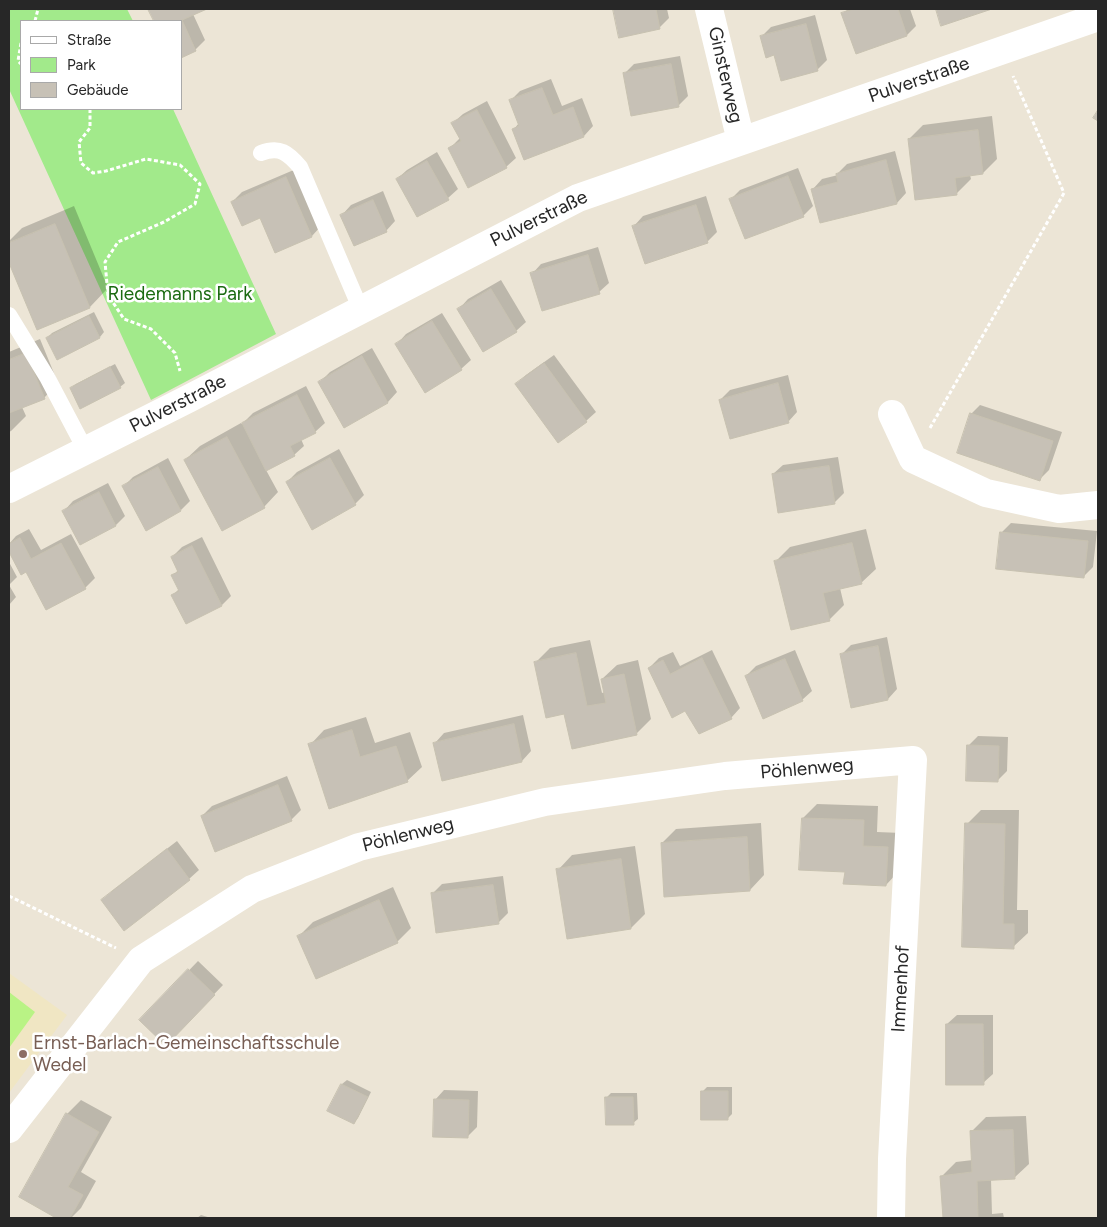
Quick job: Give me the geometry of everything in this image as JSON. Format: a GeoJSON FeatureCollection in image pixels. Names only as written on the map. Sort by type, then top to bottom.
{"type":"FeatureCollection","features":[{"type":"Feature","properties":{"kind":"street","name":"Ginsterweg"},"geometry":{"type":"LineString","coordinates":[[709,9],[741,141]]}},
{"type":"Feature","properties":{"kind":"street","name":"Pulverstraße"},"geometry":{"type":"LineString","coordinates":[[9,489],[578,198],[1098,17]]}},
{"type":"Feature","properties":{"kind":"street"},"geometry":{"type":"LineString","coordinates":[[892,414],[913,459],[986,494],[1059,509],[1098,505]]}},
{"type":"Feature","properties":{"kind":"street","name":"Pöhlenweg"},"geometry":{"type":"LineString","coordinates":[[9,1129],[141,960],[252,889],[359,847],[545,802],[725,776],[914,760]]}},
{"type":"Feature","properties":{"kind":"street","name":"Immenhof"},"geometry":{"type":"LineString","coordinates":[[891,1218],[892,1159],[914,760]]}},
{"type":"Feature","properties":{"kind":"lane"},"geometry":{"type":"LineString","coordinates":[[261,153],[269,150],[283,152],[290,156],[300,167],[361,310]]}},
{"type":"Feature","properties":{"kind":"lane"},"geometry":{"type":"LineString","coordinates":[[9,315],[47,377],[86,451]]}},
{"type":"Feature","properties":{"kind":"path"},"geometry":{"type":"LineString","coordinates":[[20,49],[18,61],[20,63]]}},
{"type":"Feature","properties":{"kind":"path"},"geometry":{"type":"LineString","coordinates":[[913,459],[1064,193],[1002,51]]}},
{"type":"Feature","properties":{"kind":"path"},"geometry":{"type":"LineString","coordinates":[[90,110],[90,128],[79,142],[82,163],[93,173],[146,159],[180,165],[200,184],[195,204],[164,222],[118,242],[105,262],[108,295],[124,319],[151,328],[175,353],[188,399]]}},
{"type":"Feature","properties":{"kind":"path"},"geometry":{"type":"LineString","coordinates":[[9,896],[141,960]]}},
{"type":"Feature","properties":{"kind":"shaded area","name":"Ernst-Barlach-Gemeinschaftsschule Wedel"},"geometry":{"type":"Polygon","coordinates":[[[9,973],[67,1015],[9,1093],[9,973]]]}},
{"type":"Feature","properties":{"kind":"green space","name":"Riedemanns Park"},"geometry":{"type":"Polygon","coordinates":[[[9,9],[127,9],[132,20],[20,20],[20,110],[173,110],[276,334],[151,400],[9,89],[9,9]]]}},
{"type":"Feature","properties":{"kind":"green space"},"geometry":{"type":"Polygon","coordinates":[[[9,992],[35,1012],[9,1048],[9,992]]]}},
{"type":"Feature","properties":{"kind":"building"},"geometry":{"type":"Polygon","coordinates":[[[148,9],[207,9],[182,20],[154,20],[148,9]]]}},
{"type":"Feature","properties":{"kind":"building"},"geometry":{"type":"Polygon","coordinates":[[[613,9],[656,9],[660,29],[619,38],[613,9]]]}},
{"type":"Feature","properties":{"kind":"building"},"geometry":{"type":"Polygon","coordinates":[[[854,9],[898,9],[907,36],[856,54],[841,13],[854,9]]]}},
{"type":"Feature","properties":{"kind":"building"},"geometry":{"type":"Polygon","coordinates":[[[936,9],[992,9],[941,26],[936,9]]]}},
{"type":"Feature","properties":{"kind":"building"},"geometry":{"type":"Polygon","coordinates":[[[182,20],[196,51],[182,58],[182,20]]]}},
{"type":"Feature","properties":{"kind":"building"},"geometry":{"type":"Polygon","coordinates":[[[806,24],[818,71],[781,81],[774,55],[766,58],[760,36],[806,24]]]}},
{"type":"Feature","properties":{"kind":"building"},"geometry":{"type":"Polygon","coordinates":[[[671,64],[679,107],[631,116],[623,73],[671,64]]]}},
{"type":"Feature","properties":{"kind":"building"},"geometry":{"type":"Polygon","coordinates":[[[542,88],[553,115],[573,107],[584,137],[524,160],[512,129],[519,126],[509,100],[542,88]]]}},
{"type":"Feature","properties":{"kind":"building"},"geometry":{"type":"Polygon","coordinates":[[[477,110],[507,168],[468,188],[448,148],[461,141],[451,123],[477,110]]]}},
{"type":"Feature","properties":{"kind":"building"},"geometry":{"type":"Polygon","coordinates":[[[1098,110],[1098,121],[1093,118],[1098,110]]]}},
{"type":"Feature","properties":{"kind":"building"},"geometry":{"type":"Polygon","coordinates":[[[978,130],[983,174],[955,178],[957,195],[915,200],[908,139],[978,130]]]}},
{"type":"Feature","properties":{"kind":"building"},"geometry":{"type":"Polygon","coordinates":[[[886,160],[897,204],[820,223],[811,189],[838,182],[836,174],[886,160]]]}},
{"type":"Feature","properties":{"kind":"building"},"geometry":{"type":"Polygon","coordinates":[[[427,161],[449,200],[417,217],[396,179],[427,161]]]}},
{"type":"Feature","properties":{"kind":"building"},"geometry":{"type":"Polygon","coordinates":[[[788,176],[804,217],[745,239],[729,199],[788,176]]]}},
{"type":"Feature","properties":{"kind":"building"},"geometry":{"type":"Polygon","coordinates":[[[286,177],[312,237],[275,253],[260,218],[242,226],[231,202],[286,177]]]}},
{"type":"Feature","properties":{"kind":"building"},"geometry":{"type":"Polygon","coordinates":[[[373,200],[387,232],[354,246],[340,215],[373,200]]]}},
{"type":"Feature","properties":{"kind":"building"},"geometry":{"type":"Polygon","coordinates":[[[696,205],[708,243],[645,264],[632,226],[696,205]]]}},
{"type":"Feature","properties":{"kind":"building"},"geometry":{"type":"Polygon","coordinates":[[[55,224],[90,308],[37,330],[9,263],[9,243],[55,224]]]}},
{"type":"Feature","properties":{"kind":"building"},"geometry":{"type":"Polygon","coordinates":[[[588,255],[600,294],[542,311],[530,273],[588,255]]]}},
{"type":"Feature","properties":{"kind":"building"},"geometry":{"type":"Polygon","coordinates":[[[491,289],[517,332],[483,352],[457,309],[491,289]]]}},
{"type":"Feature","properties":{"kind":"building"},"geometry":{"type":"Polygon","coordinates":[[[89,316],[100,338],[57,360],[46,338],[89,316]]]}},
{"type":"Feature","properties":{"kind":"building"},"geometry":{"type":"Polygon","coordinates":[[[432,321],[462,370],[425,393],[395,344],[432,321]]]}},
{"type":"Feature","properties":{"kind":"building"},"geometry":{"type":"Polygon","coordinates":[[[26,353],[45,399],[9,413],[9,360],[26,353]]]}},
{"type":"Feature","properties":{"kind":"building"},"geometry":{"type":"Polygon","coordinates":[[[362,356],[388,403],[344,428],[318,382],[362,356]]]}},
{"type":"Feature","properties":{"kind":"building"},"geometry":{"type":"Polygon","coordinates":[[[544,363],[587,422],[558,443],[515,384],[544,363]]]}},
{"type":"Feature","properties":{"kind":"building"},"geometry":{"type":"Polygon","coordinates":[[[110,367],[121,388],[80,409],[70,388],[110,367]]]}},
{"type":"Feature","properties":{"kind":"building"},"geometry":{"type":"Polygon","coordinates":[[[778,383],[789,423],[730,439],[719,400],[778,383]]]}},
{"type":"Feature","properties":{"kind":"building"},"geometry":{"type":"Polygon","coordinates":[[[297,395],[316,433],[290,446],[295,456],[266,471],[242,423],[297,395]]]}},
{"type":"Feature","properties":{"kind":"building"},"geometry":{"type":"Polygon","coordinates":[[[970,413],[1053,441],[1040,481],[957,453],[970,413]]]}},
{"type":"Feature","properties":{"kind":"building"},"geometry":{"type":"Polygon","coordinates":[[[227,437],[265,508],[222,531],[184,460],[227,437]]]}},
{"type":"Feature","properties":{"kind":"building"},"geometry":{"type":"Polygon","coordinates":[[[330,458],[356,505],[312,530],[286,482],[330,458]]]}},
{"type":"Feature","properties":{"kind":"building"},"geometry":{"type":"Polygon","coordinates":[[[829,466],[835,504],[778,513],[772,474],[829,466]]]}},
{"type":"Feature","properties":{"kind":"building"},"geometry":{"type":"Polygon","coordinates":[[[158,467],[181,511],[146,531],[122,486],[158,467]]]}},
{"type":"Feature","properties":{"kind":"building"},"geometry":{"type":"Polygon","coordinates":[[[99,492],[116,526],[80,545],[62,511],[99,492]]]}},
{"type":"Feature","properties":{"kind":"building"},"geometry":{"type":"Polygon","coordinates":[[[1000,532],[1088,541],[1084,578],[996,569],[1000,532]]]}},
{"type":"Feature","properties":{"kind":"building"},"geometry":{"type":"Polygon","coordinates":[[[20,538],[31,559],[61,543],[86,589],[46,610],[26,572],[21,575],[9,552],[9,544],[20,538]]]}},
{"type":"Feature","properties":{"kind":"building"},"geometry":{"type":"Polygon","coordinates":[[[852,543],[862,584],[823,593],[830,621],[791,630],[774,561],[852,543]]]}},
{"type":"Feature","properties":{"kind":"building"},"geometry":{"type":"Polygon","coordinates":[[[192,546],[222,606],[186,624],[171,595],[179,591],[171,575],[178,572],[171,557],[192,546]]]}},
{"type":"Feature","properties":{"kind":"building"},"geometry":{"type":"Polygon","coordinates":[[[878,646],[888,700],[851,708],[840,654],[878,646]]]}},
{"type":"Feature","properties":{"kind":"building"},"geometry":{"type":"Polygon","coordinates":[[[576,653],[587,706],[606,703],[601,679],[624,674],[637,735],[572,749],[564,714],[546,718],[534,662],[576,653]]]}},
{"type":"Feature","properties":{"kind":"building"},"geometry":{"type":"Polygon","coordinates":[[[702,658],[732,719],[699,734],[685,711],[672,718],[648,668],[663,660],[670,674],[702,658]]]}},
{"type":"Feature","properties":{"kind":"building"},"geometry":{"type":"Polygon","coordinates":[[[785,659],[803,701],[763,719],[745,676],[785,659]]]}},
{"type":"Feature","properties":{"kind":"building"},"geometry":{"type":"Polygon","coordinates":[[[514,724],[522,762],[442,781],[433,743],[514,724]]]}},
{"type":"Feature","properties":{"kind":"building"},"geometry":{"type":"Polygon","coordinates":[[[352,730],[360,757],[396,746],[408,782],[329,809],[308,744],[352,730]]]}},
{"type":"Feature","properties":{"kind":"building"},"geometry":{"type":"Polygon","coordinates":[[[967,745],[999,746],[998,782],[966,781],[967,745]]]}},
{"type":"Feature","properties":{"kind":"building"},"geometry":{"type":"Polygon","coordinates":[[[278,785],[292,821],[215,852],[201,816],[278,785]]]}},
{"type":"Feature","properties":{"kind":"building"},"geometry":{"type":"Polygon","coordinates":[[[802,818],[864,820],[863,846],[888,847],[886,886],[843,884],[845,872],[799,870],[802,818]]]}},
{"type":"Feature","properties":{"kind":"building"},"geometry":{"type":"Polygon","coordinates":[[[965,823],[1005,824],[1003,924],[1014,924],[1014,949],[962,947],[965,823]]]}},
{"type":"Feature","properties":{"kind":"building"},"geometry":{"type":"Polygon","coordinates":[[[747,837],[750,891],[664,897],[661,843],[747,837]]]}},
{"type":"Feature","properties":{"kind":"building"},"geometry":{"type":"Polygon","coordinates":[[[167,849],[190,880],[124,931],[101,900],[167,849]]]}},
{"type":"Feature","properties":{"kind":"building"},"geometry":{"type":"Polygon","coordinates":[[[621,859],[631,929],[567,939],[556,869],[621,859]]]}},
{"type":"Feature","properties":{"kind":"building"},"geometry":{"type":"Polygon","coordinates":[[[493,885],[499,924],[436,933],[431,893],[493,885]]]}},
{"type":"Feature","properties":{"kind":"building"},"geometry":{"type":"Polygon","coordinates":[[[379,900],[398,943],[316,979],[297,936],[379,900]]]}},
{"type":"Feature","properties":{"kind":"building"},"geometry":{"type":"Polygon","coordinates":[[[188,969],[215,995],[166,1046],[139,1020],[188,969]]]}},
{"type":"Feature","properties":{"kind":"building"},"geometry":{"type":"Polygon","coordinates":[[[946,1024],[983,1024],[984,1085],[946,1085],[946,1024]]]}},
{"type":"Feature","properties":{"kind":"building"},"geometry":{"type":"Polygon","coordinates":[[[341,1084],[368,1097],[354,1124],[327,1111],[341,1084]]]}},
{"type":"Feature","properties":{"kind":"building"},"geometry":{"type":"Polygon","coordinates":[[[701,1091],[728,1091],[728,1120],[701,1120],[701,1091]]]}},
{"type":"Feature","properties":{"kind":"building"},"geometry":{"type":"Polygon","coordinates":[[[605,1097],[633,1097],[634,1125],[606,1125],[605,1097]]]}},
{"type":"Feature","properties":{"kind":"building"},"geometry":{"type":"Polygon","coordinates":[[[434,1099],[469,1100],[468,1138],[433,1137],[434,1099]]]}},
{"type":"Feature","properties":{"kind":"building"},"geometry":{"type":"Polygon","coordinates":[[[66,1113],[99,1132],[68,1187],[83,1195],[70,1218],[56,1218],[19,1197],[66,1113]]]}},
{"type":"Feature","properties":{"kind":"building"},"geometry":{"type":"Polygon","coordinates":[[[1013,1130],[1015,1179],[977,1181],[978,1218],[943,1218],[940,1176],[972,1172],[970,1131],[1013,1130]]]}},
{"type":"Feature","properties":{"kind":"place","name":"Ernst-Barlach-Gemeinschaftsschule Wedel"},"geometry":{"type":"Point","coordinates":[23,1054]}}]}
